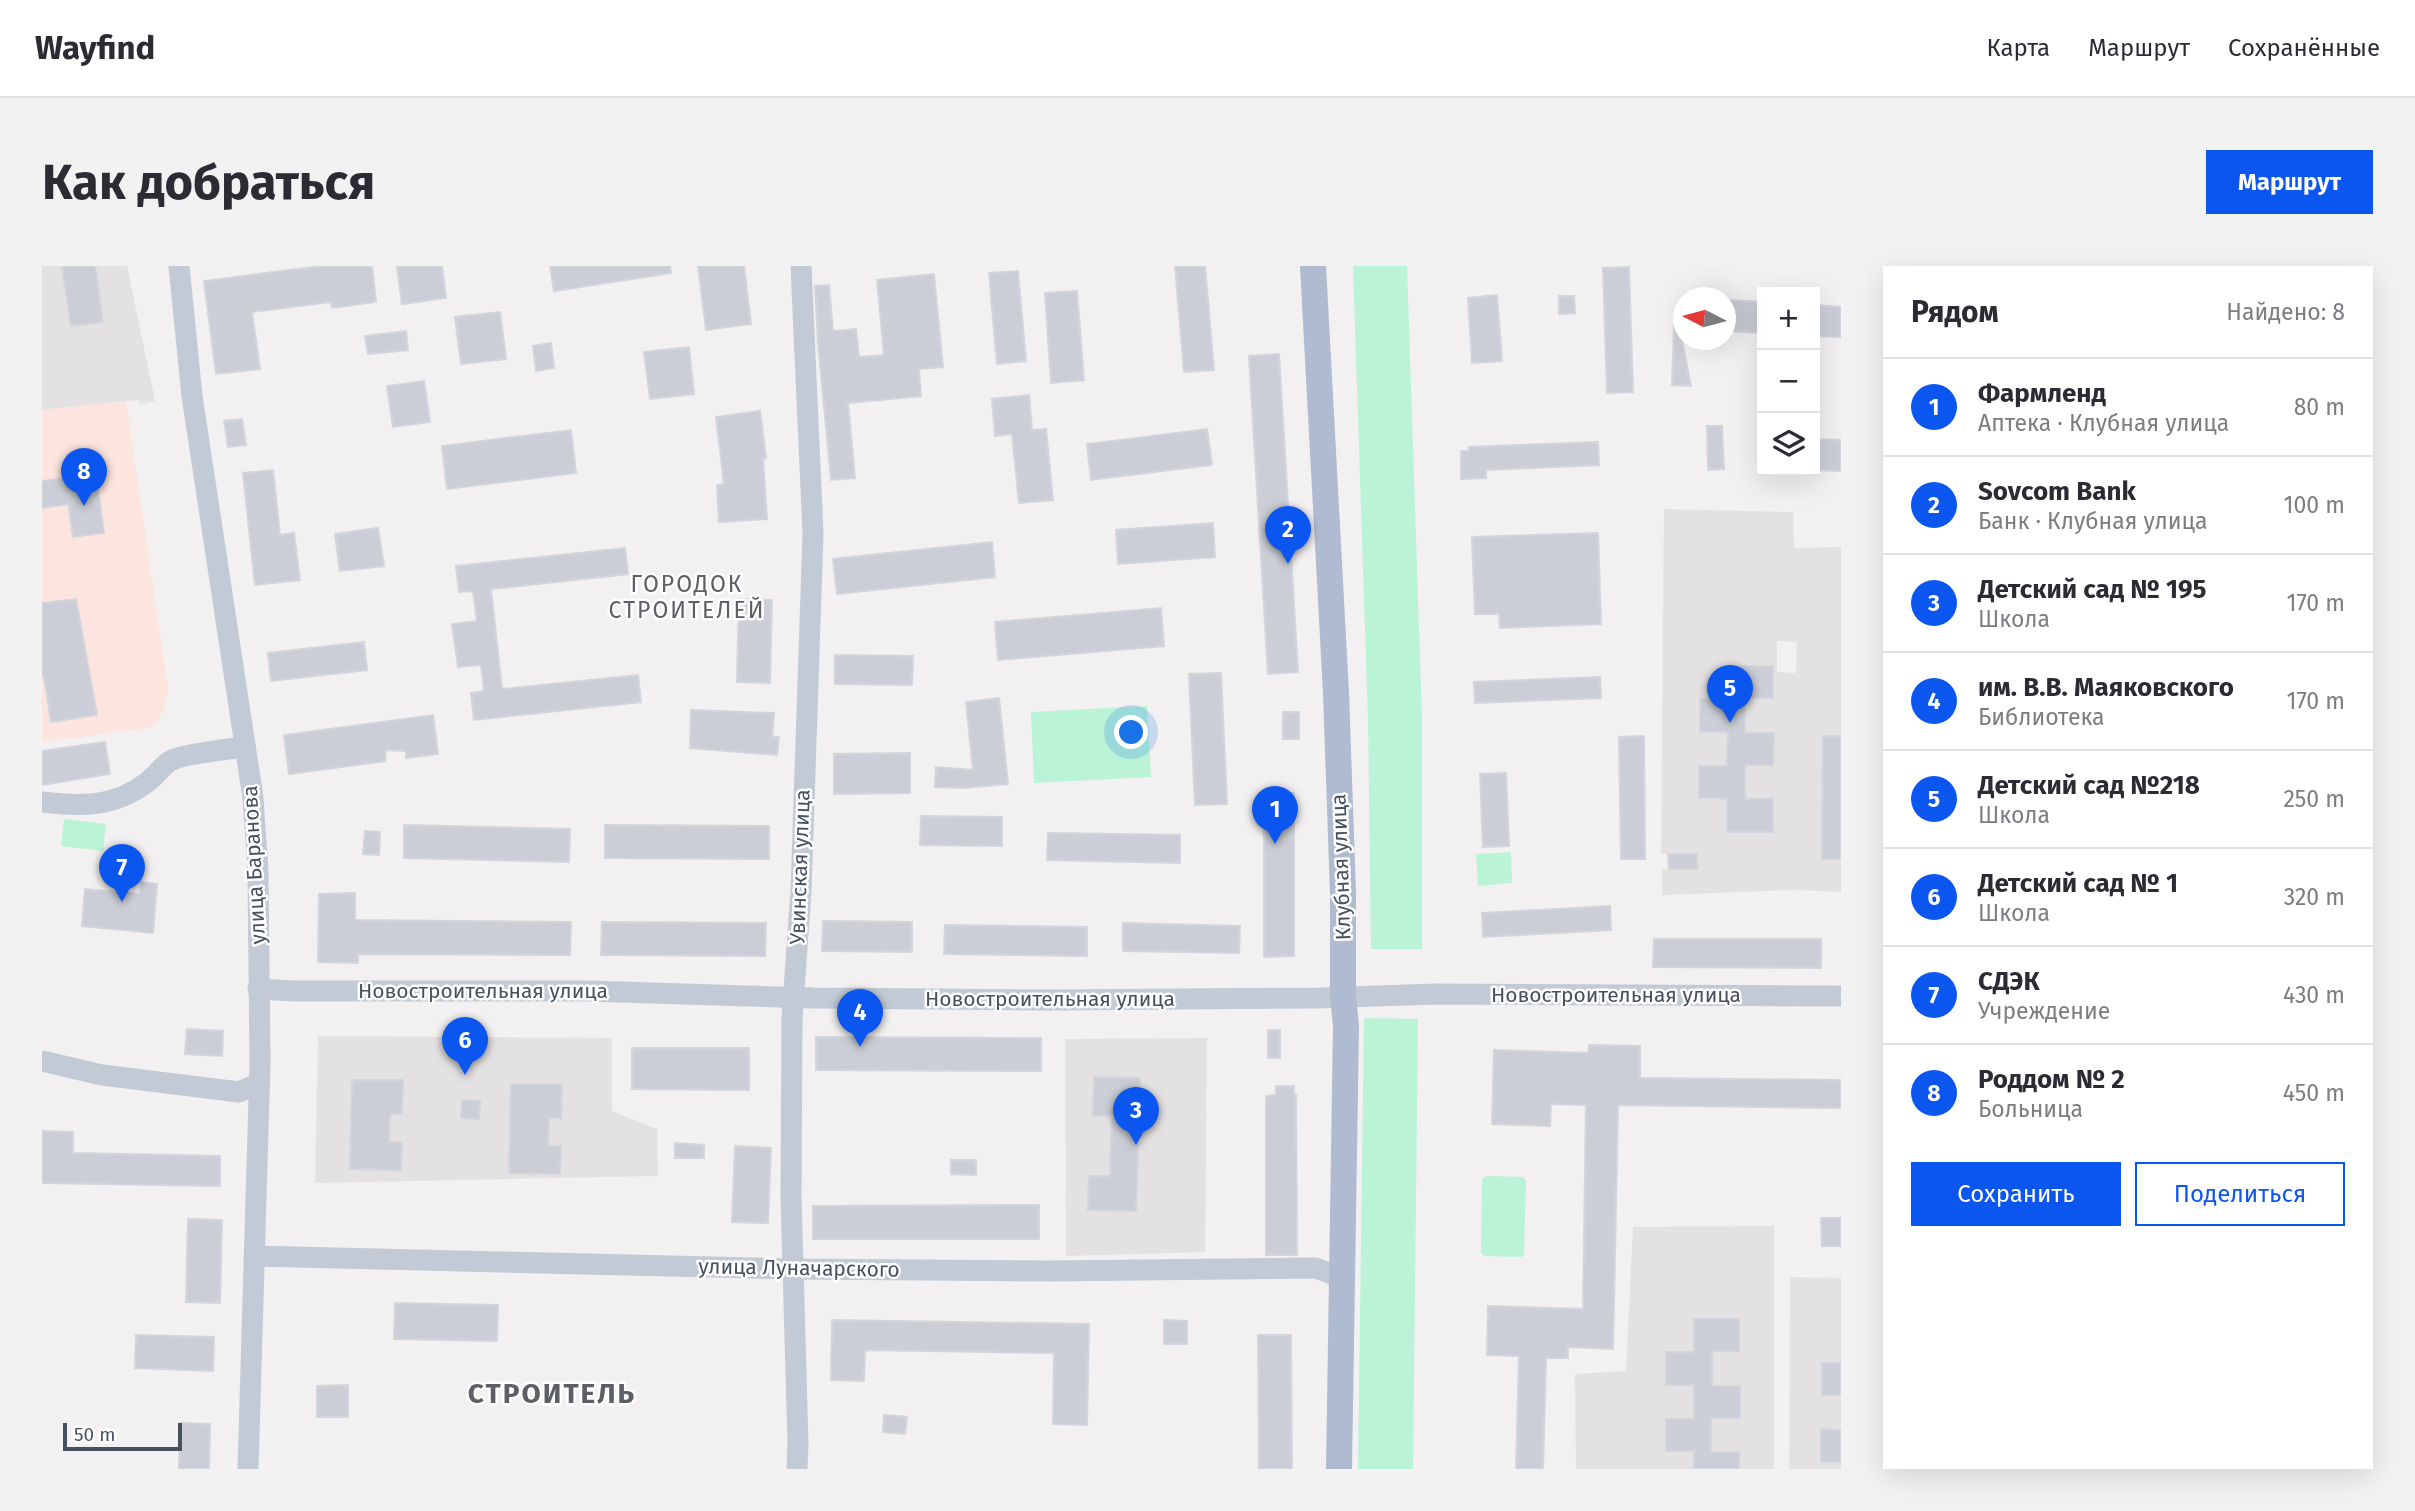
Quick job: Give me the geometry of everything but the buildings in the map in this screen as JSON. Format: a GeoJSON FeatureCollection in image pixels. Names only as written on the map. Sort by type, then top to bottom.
{"type":"FeatureCollection","features":[{"type":"Feature","properties":{"kind":"main road","name":"Клубная улица"},"geometry":{"type":"LineString","coordinates":[[1313,266],[1336,693],[1346,1026],[1339,1469]]}},
{"type":"Feature","properties":{"kind":"street","name":"улица Баранова"},"geometry":{"type":"LineString","coordinates":[[179,266],[192,396],[253,798],[258,871],[258,1084],[248,1469]]}},
{"type":"Feature","properties":{"kind":"street","name":"Увинская улица"},"geometry":{"type":"LineString","coordinates":[[797,1469],[791,1197],[793,997],[801,891],[813,533],[801,266]]}},
{"type":"Feature","properties":{"kind":"street"},"geometry":{"type":"LineString","coordinates":[[42,802],[95,805],[116,800],[145,785],[172,760],[245,747]]}},
{"type":"Feature","properties":{"kind":"street","name":"Новостроительная улица"},"geometry":{"type":"LineString","coordinates":[[258,989],[588,991],[1061,1000],[1318,998],[1436,994],[1841,996]]}},
{"type":"Feature","properties":{"kind":"street"},"geometry":{"type":"LineString","coordinates":[[42,1061],[102,1075],[239,1092],[258,1084]]}},
{"type":"Feature","properties":{"kind":"street","name":"улица Луначарского"},"geometry":{"type":"LineString","coordinates":[[254,1256],[793,1269],[1051,1271],[1316,1268],[1342,1278]]}},
{"type":"Feature","properties":{"kind":"shaded area"},"geometry":{"type":"Polygon","coordinates":[[[42,266],[127,266],[155,401],[140,405],[139,400],[42,410],[42,266]]]}},
{"type":"Feature","properties":{"kind":"shaded area"},"geometry":{"type":"Polygon","coordinates":[[[126,401],[168,688],[165,706],[155,727],[42,742],[42,410],[126,401]]]}},
{"type":"Feature","properties":{"kind":"shaded area"},"geometry":{"type":"Polygon","coordinates":[[[1664,509],[1793,512],[1794,548],[1841,547],[1841,892],[1796,890],[1662,895],[1662,869],[1697,869],[1696,854],[1661,854],[1664,509]],[[1777,641],[1777,672],[1796,673],[1797,642],[1777,641]]]}},
{"type":"Feature","properties":{"kind":"shaded area"},"geometry":{"type":"Polygon","coordinates":[[[318,1036],[612,1038],[612,1111],[657,1129],[658,1176],[315,1183],[318,1036]]]}},
{"type":"Feature","properties":{"kind":"shaded area"},"geometry":{"type":"Polygon","coordinates":[[[1207,1038],[1205,1252],[1066,1256],[1065,1039],[1207,1038]]]}},
{"type":"Feature","properties":{"kind":"shaded area"},"geometry":{"type":"Polygon","coordinates":[[[1774,1226],[1774,1469],[1576,1469],[1575,1374],[1626,1371],[1633,1227],[1774,1226]]]}},
{"type":"Feature","properties":{"kind":"shaded area"},"geometry":{"type":"Polygon","coordinates":[[[1790,1277],[1841,1278],[1841,1469],[1789,1469],[1790,1277]]]}},
{"type":"Feature","properties":{"kind":"green space"},"geometry":{"type":"Polygon","coordinates":[[[1353,266],[1407,266],[1422,719],[1422,949],[1371,949],[1368,720],[1353,266]]]}},
{"type":"Feature","properties":{"kind":"green space"},"geometry":{"type":"Polygon","coordinates":[[[1147,706],[1151,777],[1034,783],[1031,712],[1147,706]]]}},
{"type":"Feature","properties":{"kind":"green space"},"geometry":{"type":"Polygon","coordinates":[[[64,819],[106,824],[103,851],[61,846],[64,819]]]}},
{"type":"Feature","properties":{"kind":"green space"},"geometry":{"type":"Polygon","coordinates":[[[1511,852],[1512,883],[1478,886],[1476,854],[1511,852]]]}},
{"type":"Feature","properties":{"kind":"green space"},"geometry":{"type":"Polygon","coordinates":[[[1364,1018],[1418,1019],[1413,1469],[1358,1469],[1364,1018]]]}},
{"type":"Feature","properties":{"kind":"green space"},"geometry":{"type":"Polygon","coordinates":[[[1486,1176],[1523,1177],[1526,1180],[1522,1257],[1485,1256],[1481,1253],[1482,1179],[1486,1176]]]}},
{"type":"Feature","properties":{"kind":"place","name":"Роддом № 2"},"geometry":{"type":"Point","coordinates":[84,506]}},
{"type":"Feature","properties":{"kind":"place","name":"Sovcom Bank"},"geometry":{"type":"Point","coordinates":[1288,564]}},
{"type":"Feature","properties":{"kind":"place","name":"Детский сад №218"},"geometry":{"type":"Point","coordinates":[1730,723]}},
{"type":"Feature","properties":{"kind":"place","name":"Фармленд"},"geometry":{"type":"Point","coordinates":[1275,844]}},
{"type":"Feature","properties":{"kind":"place","name":"СДЭК"},"geometry":{"type":"Point","coordinates":[122,902]}},
{"type":"Feature","properties":{"kind":"place","name":"им. В.В. Маяковского"},"geometry":{"type":"Point","coordinates":[860,1047]}},
{"type":"Feature","properties":{"kind":"place","name":"Детский сад № 1"},"geometry":{"type":"Point","coordinates":[465,1075]}},
{"type":"Feature","properties":{"kind":"place","name":"Детский сад № 195"},"geometry":{"type":"Point","coordinates":[1136,1145]}},
{"type":"Feature","properties":{"kind":"district","name":"ГОРОДОК СТРОИТЕЛЕЙ"},"geometry":{"type":"Point","coordinates":[687,597]}},
{"type":"Feature","properties":{"kind":"district","name":"СТРОИТЕЛЬ"},"geometry":{"type":"Point","coordinates":[552,1393]}}]}
